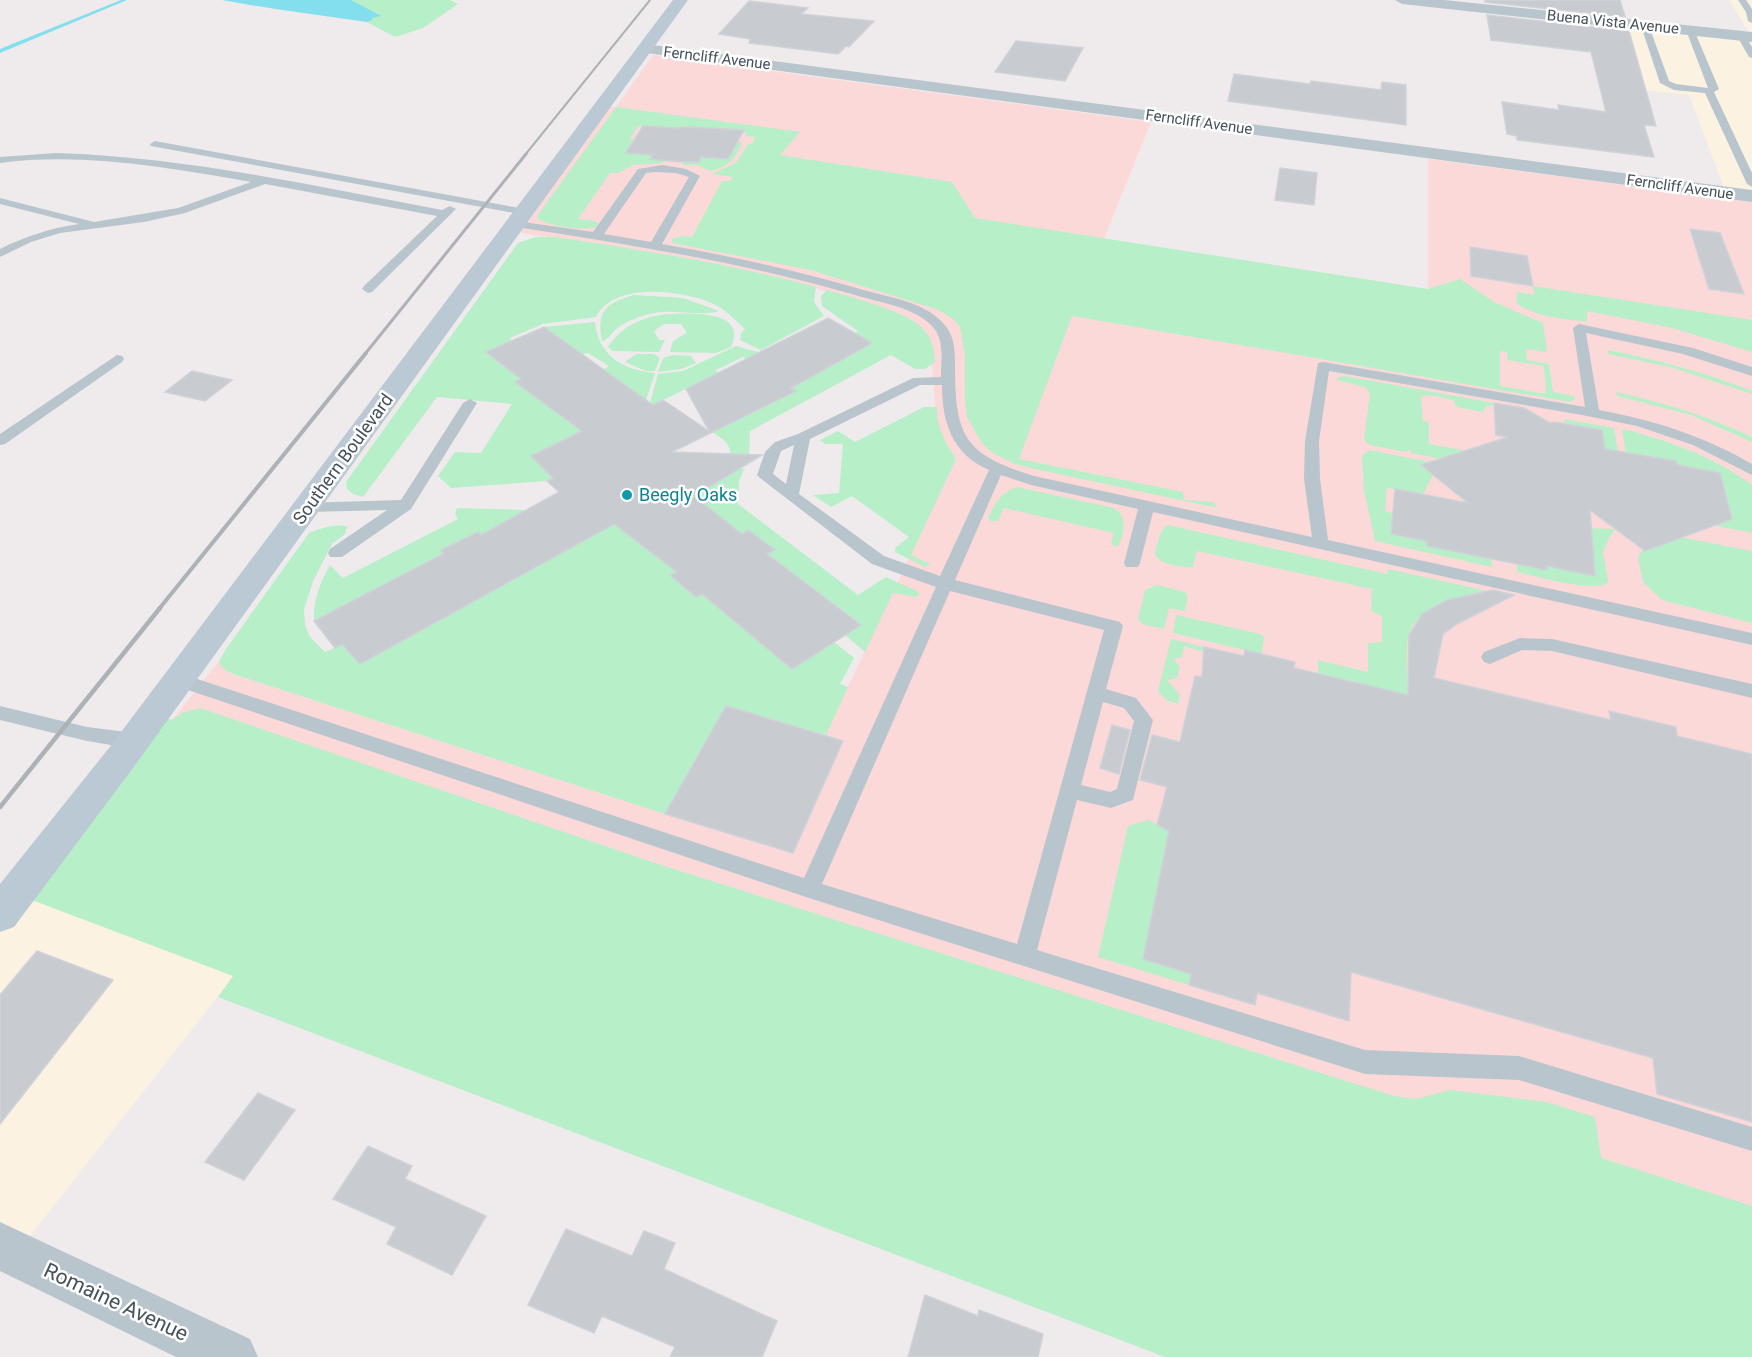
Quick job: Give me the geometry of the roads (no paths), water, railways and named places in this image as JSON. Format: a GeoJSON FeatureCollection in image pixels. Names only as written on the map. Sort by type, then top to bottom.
{"type":"FeatureCollection","features":[{"type":"Feature","properties":{"kind":"street","name":"Southern Boulevard"},"geometry":{"type":"LineString","coordinates":[[0,914],[135,741],[681,0]]}},
{"type":"Feature","properties":{"kind":"street","name":"Buena Vista Avenue"},"geometry":{"type":"LineString","coordinates":[[1402,0],[1747,36]]}},
{"type":"Feature","properties":{"kind":"street","name":"Ferncliff Avenue"},"geometry":{"type":"LineString","coordinates":[[645,49],[1752,196]]}},
{"type":"Feature","properties":{"kind":"street","name":"Romaine Avenue"},"geometry":{"type":"LineString","coordinates":[[0,1246],[232,1357]]}},
{"type":"Feature","properties":{"kind":"lane"},"geometry":{"type":"LineString","coordinates":[[1742,0],[1750,12],[1752,21]]}},
{"type":"Feature","properties":{"kind":"lane"},"geometry":{"type":"LineString","coordinates":[[1645,26],[1665,83],[1674,87],[1714,90],[1690,30]]}},
{"type":"Feature","properties":{"kind":"lane"},"geometry":{"type":"LineString","coordinates":[[1747,36],[1752,55]]}},
{"type":"Feature","properties":{"kind":"lane"},"geometry":{"type":"LineString","coordinates":[[1708,91],[1752,184]]}},
{"type":"Feature","properties":{"kind":"lane"},"geometry":{"type":"LineString","coordinates":[[155,144],[460,200],[596,237],[755,265],[814,278],[924,313],[944,331],[949,344],[948,381],[953,430],[975,458],[996,470],[1147,506],[1752,639]]}},
{"type":"Feature","properties":{"kind":"lane"},"geometry":{"type":"LineString","coordinates":[[2,159],[64,157],[125,161],[266,180],[444,214]]}},
{"type":"Feature","properties":{"kind":"lane"},"geometry":{"type":"LineString","coordinates":[[596,237],[642,171],[652,168],[685,171],[695,176],[654,247]]}},
{"type":"Feature","properties":{"kind":"lane"},"geometry":{"type":"LineString","coordinates":[[0,253],[38,236],[94,224],[144,219],[181,211],[266,180]]}},
{"type":"Feature","properties":{"kind":"lane"},"geometry":{"type":"LineString","coordinates":[[368,289],[460,200]]}},
{"type":"Feature","properties":{"kind":"lane"},"geometry":{"type":"LineString","coordinates":[[0,201],[94,224]]}},
{"type":"Feature","properties":{"kind":"lane"},"geometry":{"type":"LineString","coordinates":[[1593,413],[1579,328],[1676,347],[1752,372]]}},
{"type":"Feature","properties":{"kind":"lane"},"geometry":{"type":"LineString","coordinates":[[0,441],[117,359]]}},
{"type":"Feature","properties":{"kind":"lane"},"geometry":{"type":"LineString","coordinates":[[1321,544],[1312,479],[1312,441],[1323,366],[1634,420],[1686,435],[1737,460],[1752,470]]}},
{"type":"Feature","properties":{"kind":"lane"},"geometry":{"type":"LineString","coordinates":[[948,381],[918,381],[775,448],[769,453],[765,475],[878,560],[946,584],[1114,626],[1025,955]]}},
{"type":"Feature","properties":{"kind":"lane"},"geometry":{"type":"LineString","coordinates":[[336,553],[405,505],[470,403]]}},
{"type":"Feature","properties":{"kind":"lane"},"geometry":{"type":"LineString","coordinates":[[791,496],[802,437]]}},
{"type":"Feature","properties":{"kind":"lane"},"geometry":{"type":"LineString","coordinates":[[809,889],[996,470]]}},
{"type":"Feature","properties":{"kind":"lane"},"geometry":{"type":"LineString","coordinates":[[308,507],[405,505]]}},
{"type":"Feature","properties":{"kind":"lane"},"geometry":{"type":"LineString","coordinates":[[1132,563],[1147,506]]}},
{"type":"Feature","properties":{"kind":"lane"},"geometry":{"type":"LineString","coordinates":[[1490,657],[1520,644],[1552,645],[1752,691]]}},
{"type":"Feature","properties":{"kind":"lane"},"geometry":{"type":"LineString","coordinates":[[179,680],[809,889],[1365,1062],[1519,1068],[1752,1139]]}},
{"type":"Feature","properties":{"kind":"lane"},"geometry":{"type":"LineString","coordinates":[[1070,790],[1111,800],[1126,794],[1144,720],[1130,703],[1096,693]]}},
{"type":"Feature","properties":{"kind":"lane"},"geometry":{"type":"LineString","coordinates":[[0,713],[87,734],[135,741]]}},
{"type":"Feature","properties":{"kind":"water"},"geometry":{"type":"Polygon","coordinates":[[[222,0],[351,0],[381,16],[367,22],[222,0]]]}},
{"type":"Feature","properties":{"kind":"waterway"},"geometry":{"type":"LineString","coordinates":[[0,51],[125,0]]}},
{"type":"Feature","properties":{"kind":"railway"},"geometry":{"type":"LineString","coordinates":[[525,155],[650,0]]}},
{"type":"Feature","properties":{"kind":"railway"},"geometry":{"type":"LineString","coordinates":[[365,354],[526,154]]}},
{"type":"Feature","properties":{"kind":"railway"},"geometry":{"type":"LineString","coordinates":[[159,609],[366,353]]}},
{"type":"Feature","properties":{"kind":"railway"},"geometry":{"type":"LineString","coordinates":[[0,807],[160,608]]}},
{"type":"Feature","properties":{"kind":"place","name":"Beegly Oaks"},"geometry":{"type":"Point","coordinates":[627,495]}}]}
